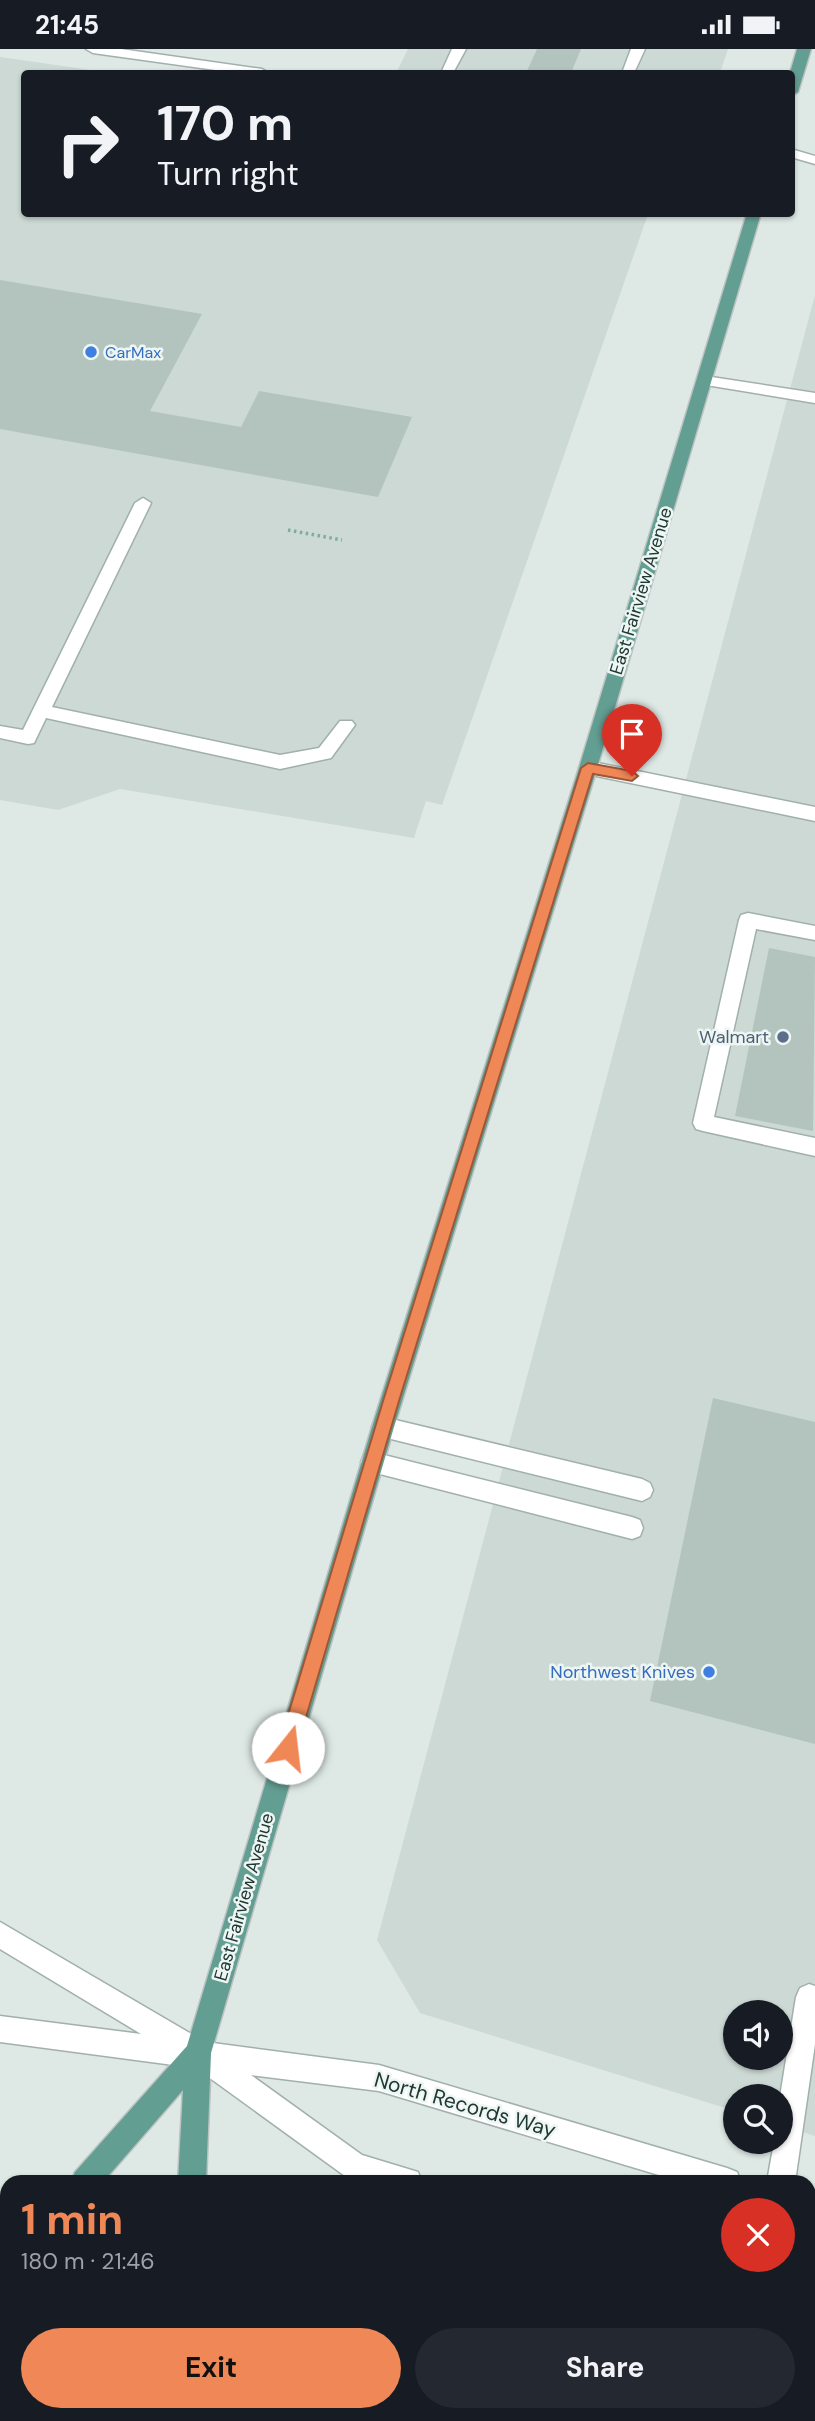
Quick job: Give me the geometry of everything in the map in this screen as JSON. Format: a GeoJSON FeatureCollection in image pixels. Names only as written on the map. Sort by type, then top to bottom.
{"type":"FeatureCollection","features":[{"type":"Feature","properties":{"kind":"main road"},"geometry":{"type":"LineString","coordinates":[[795,79],[804,49]]}},
{"type":"Feature","properties":{"kind":"main road","name":"East Fairview Avenue"},"geometry":{"type":"LineString","coordinates":[[192,2175],[198,2053],[372,1462],[588,768],[753,217]]}},
{"type":"Feature","properties":{"kind":"main road","name":"East Fairview Avenue"},"geometry":{"type":"LineString","coordinates":[[91,2175],[198,2053]]}},
{"type":"Feature","properties":{"kind":"street"},"geometry":{"type":"LineString","coordinates":[[93,49],[240,70]]}},
{"type":"Feature","properties":{"kind":"street"},"geometry":{"type":"LineString","coordinates":[[448,70],[459,49]]}},
{"type":"Feature","properties":{"kind":"street"},"geometry":{"type":"LineString","coordinates":[[629,70],[638,49]]}},
{"type":"Feature","properties":{"kind":"street"},"geometry":{"type":"LineString","coordinates":[[795,154],[815,160]]}},
{"type":"Feature","properties":{"kind":"street"},"geometry":{"type":"LineString","coordinates":[[705,381],[815,398]]}},
{"type":"Feature","properties":{"kind":"street"},"geometry":{"type":"LineString","coordinates":[[0,732],[28,738],[144,503]]}},
{"type":"Feature","properties":{"kind":"street"},"geometry":{"type":"LineString","coordinates":[[41,711],[280,762],[325,753],[346,725]]}},
{"type":"Feature","properties":{"kind":"street"},"geometry":{"type":"LineString","coordinates":[[588,768],[815,813]]}},
{"type":"Feature","properties":{"kind":"street"},"geometry":{"type":"LineString","coordinates":[[815,933],[748,920],[703,1123],[815,1147]]}},
{"type":"Feature","properties":{"kind":"street"},"geometry":{"type":"LineString","coordinates":[[383,1427],[642,1490]]}},
{"type":"Feature","properties":{"kind":"street"},"geometry":{"type":"LineString","coordinates":[[372,1462],[632,1528]]}},
{"type":"Feature","properties":{"kind":"street","name":"North Records Way"},"geometry":{"type":"LineString","coordinates":[[0,1935],[198,2053],[355,2166],[385,2175]]}},
{"type":"Feature","properties":{"kind":"street"},"geometry":{"type":"LineString","coordinates":[[782,2175],[809,1997]]}},
{"type":"Feature","properties":{"kind":"street","name":"North Records Way"},"geometry":{"type":"LineString","coordinates":[[0,2029],[379,2078],[704,2175]]}},
{"type":"Feature","properties":{"kind":"path"},"geometry":{"type":"LineString","coordinates":[[288,530],[342,540]]}},
{"type":"Feature","properties":{"kind":"shaded area"},"geometry":{"type":"Polygon","coordinates":[[[408,49],[728,49],[721,70],[398,70],[408,49]]]}},
{"type":"Feature","properties":{"kind":"shaded area"},"geometry":{"type":"Polygon","coordinates":[[[0,57],[91,70],[21,70],[21,217],[647,217],[442,805],[426,801],[414,838],[120,789],[58,810],[0,800],[0,57]]]}},
{"type":"Feature","properties":{"kind":"shaded area"},"geometry":{"type":"Polygon","coordinates":[[[815,295],[815,2136],[793,2129],[793,2084],[723,2084],[723,2107],[420,2013],[377,1940],[815,295]]]}},
{"type":"Feature","properties":{"kind":"building"},"geometry":{"type":"Polygon","coordinates":[[[537,49],[581,49],[572,70],[527,70],[537,49]]]}},
{"type":"Feature","properties":{"kind":"building","name":"CarMax"},"geometry":{"type":"Polygon","coordinates":[[[0,280],[202,314],[150,411],[241,427],[259,391],[412,417],[378,497],[0,429],[0,280]]]}},
{"type":"Feature","properties":{"kind":"building","name":"Walmart"},"geometry":{"type":"Polygon","coordinates":[[[769,948],[815,957],[813,1131],[735,1116],[769,948]]]}},
{"type":"Feature","properties":{"kind":"building"},"geometry":{"type":"Polygon","coordinates":[[[713,1398],[815,1422],[815,1744],[650,1701],[713,1398]]]}},
{"type":"Feature","properties":{"kind":"place","name":"CarMax"},"geometry":{"type":"Point","coordinates":[91,352]}},
{"type":"Feature","properties":{"kind":"place","name":"Walmart"},"geometry":{"type":"Point","coordinates":[783,1037]}},
{"type":"Feature","properties":{"kind":"place","name":"Northwest Knives"},"geometry":{"type":"Point","coordinates":[709,1672]}},
{"type":"Feature","properties":{"kind":"route"},"geometry":{"type":"LineString","coordinates":[[288,1748],[391,1401],[588,768],[632,776]]}}]}
